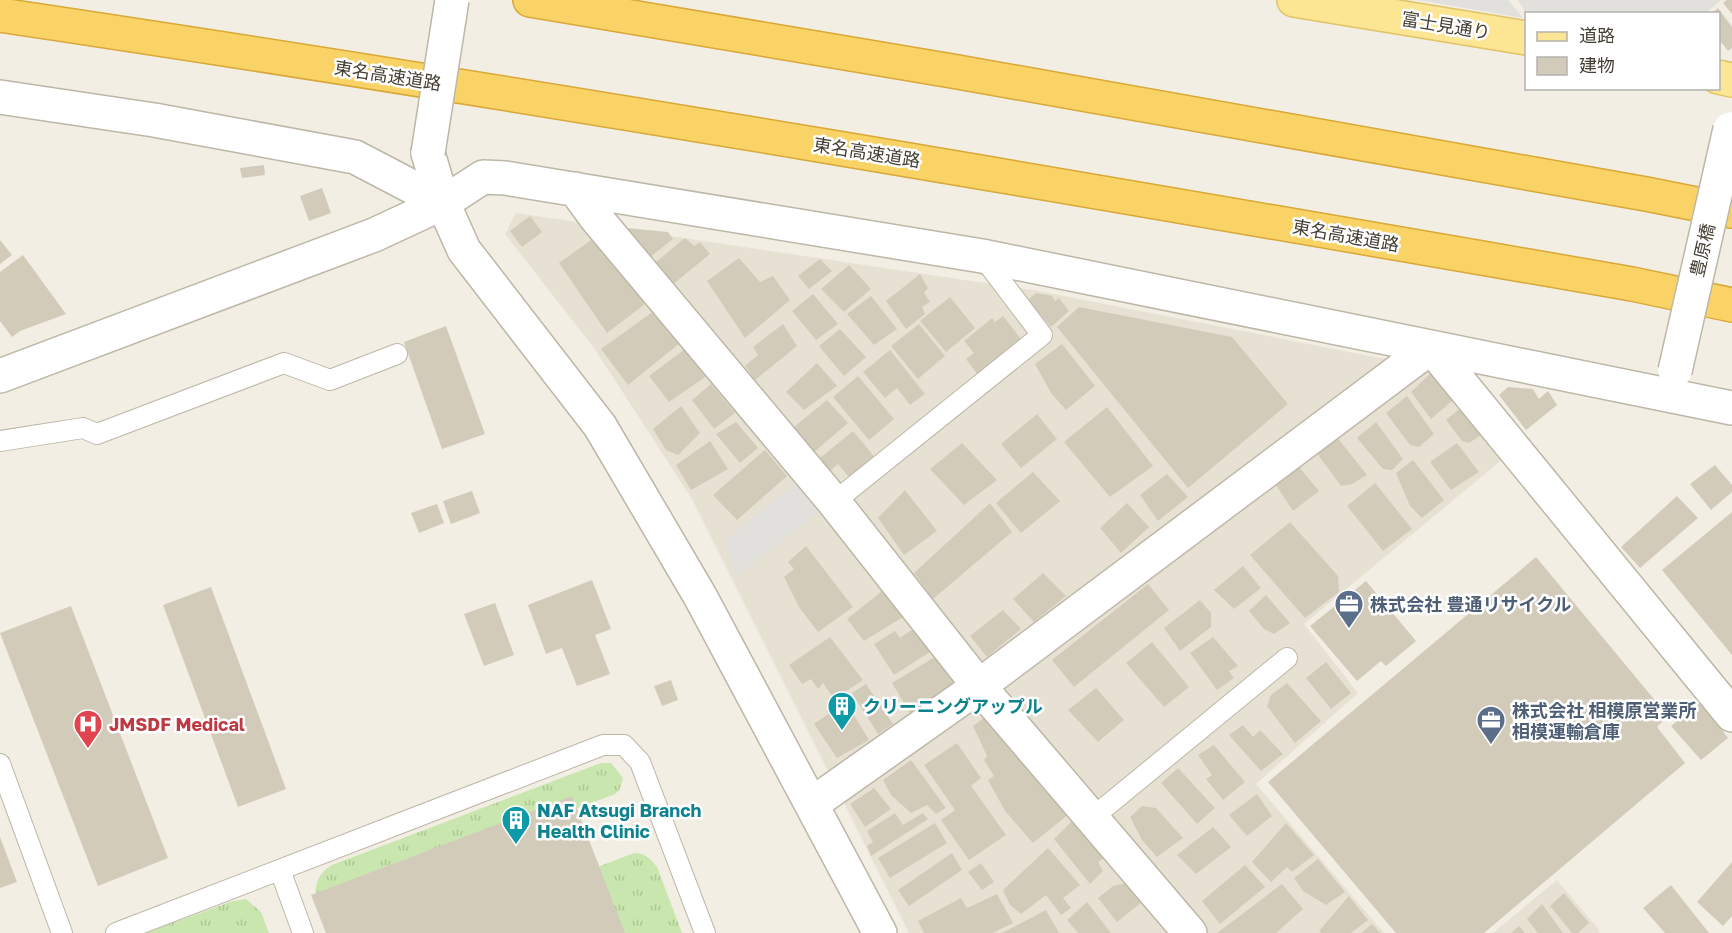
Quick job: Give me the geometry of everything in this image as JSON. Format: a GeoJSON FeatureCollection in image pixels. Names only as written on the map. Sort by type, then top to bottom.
{"type":"FeatureCollection","features":[{"type":"Feature","properties":{"kind":"highway"},"geometry":{"type":"LineString","coordinates":[[530,0],[951,70],[1732,211]]}},
{"type":"Feature","properties":{"kind":"highway","name":"東名高速道路"},"geometry":{"type":"LineString","coordinates":[[0,15],[219,47],[933,163],[1632,284],[1732,305]]}},
{"type":"Feature","properties":{"kind":"main road","name":"富士見通り"},"geometry":{"type":"LineString","coordinates":[[1294,0],[1525,38]]}},
{"type":"Feature","properties":{"kind":"street"},"geometry":{"type":"LineString","coordinates":[[452,0],[428,153],[443,203],[464,250],[600,426],[700,596],[880,933]]}},
{"type":"Feature","properties":{"kind":"street"},"geometry":{"type":"LineString","coordinates":[[0,97],[154,120],[355,157],[443,203]]}},
{"type":"Feature","properties":{"kind":"street","name":"豊原橋"},"geometry":{"type":"LineString","coordinates":[[1674,384],[1731,128]]}},
{"type":"Feature","properties":{"kind":"street"},"geometry":{"type":"LineString","coordinates":[[0,376],[374,235],[443,203],[483,177],[505,178],[575,189],[982,256],[1431,347],[1674,384],[1732,408]]}},
{"type":"Feature","properties":{"kind":"street"},"geometry":{"type":"LineString","coordinates":[[575,189],[597,219],[834,502],[979,686],[1190,933]]}},
{"type":"Feature","properties":{"kind":"street"},"geometry":{"type":"LineString","coordinates":[[812,804],[979,686],[1431,347]]}},
{"type":"Feature","properties":{"kind":"street"},"geometry":{"type":"LineString","coordinates":[[1431,347],[1732,716]]}},
{"type":"Feature","properties":{"kind":"lane"},"geometry":{"type":"LineString","coordinates":[[834,502],[1042,335],[982,256]]}},
{"type":"Feature","properties":{"kind":"lane"},"geometry":{"type":"LineString","coordinates":[[0,441],[83,428],[97,434],[284,363],[330,380],[397,354]]}},
{"type":"Feature","properties":{"kind":"lane"},"geometry":{"type":"LineString","coordinates":[[1092,818],[1287,658]]}},
{"type":"Feature","properties":{"kind":"lane"},"geometry":{"type":"LineString","coordinates":[[116,933],[603,746],[624,746],[640,762],[705,933]]}},
{"type":"Feature","properties":{"kind":"lane"},"geometry":{"type":"LineString","coordinates":[[0,764],[62,933]]}},
{"type":"Feature","properties":{"kind":"lane"},"geometry":{"type":"LineString","coordinates":[[280,870],[303,933]]}},
{"type":"Feature","properties":{"kind":"shaded area"},"geometry":{"type":"Polygon","coordinates":[[[1418,0],[1508,0],[1523,18],[1418,0]]]}},
{"type":"Feature","properties":{"kind":"shaded area"},"geometry":{"type":"Polygon","coordinates":[[[1518,0],[1721,0],[1707,12],[1526,12],[1518,0]]]}},
{"type":"Feature","properties":{"kind":"shaded area"},"geometry":{"type":"Polygon","coordinates":[[[516,213],[1038,291],[1380,358],[1439,367],[1510,453],[1304,624],[1358,693],[1256,784],[1384,933],[909,933],[692,499],[594,348],[505,234],[516,213]]]}},
{"type":"Feature","properties":{"kind":"shaded area"},"geometry":{"type":"Polygon","coordinates":[[[797,483],[820,511],[737,576],[724,541],[797,483]]]}},
{"type":"Feature","properties":{"kind":"shaded area"},"geometry":{"type":"Polygon","coordinates":[[[1557,880],[1600,931],[1598,933],[1493,933],[1557,880]]]}},
{"type":"Feature","properties":{"kind":"green space","name":"NAF Atsugi Branch Health Clinic"},"geometry":{"type":"Polygon","coordinates":[[[601,763],[611,763],[623,778],[619,791],[566,812],[587,871],[634,853],[647,857],[657,867],[682,933],[329,933],[318,905],[316,888],[323,872],[332,865],[601,763]]]}},
{"type":"Feature","properties":{"kind":"green space"},"geometry":{"type":"Polygon","coordinates":[[[246,899],[261,912],[269,933],[145,933],[233,901],[246,899]]]}},
{"type":"Feature","properties":{"kind":"building"},"geometry":{"type":"Polygon","coordinates":[[[1732,0],[1732,14],[1723,3],[1732,0]]]}},
{"type":"Feature","properties":{"kind":"building"},"geometry":{"type":"Polygon","coordinates":[[[1718,8],[1732,27],[1732,48],[1728,51],[1722,43],[1720,44],[1720,12],[1713,12],[1718,8]]]}},
{"type":"Feature","properties":{"kind":"building"},"geometry":{"type":"Polygon","coordinates":[[[264,165],[265,175],[242,178],[240,168],[264,165]]]}},
{"type":"Feature","properties":{"kind":"building"},"geometry":{"type":"Polygon","coordinates":[[[322,188],[331,213],[309,221],[300,196],[322,188]]]}},
{"type":"Feature","properties":{"kind":"building"},"geometry":{"type":"Polygon","coordinates":[[[530,216],[542,232],[522,247],[510,231],[530,216]]]}},
{"type":"Feature","properties":{"kind":"building"},"geometry":{"type":"Polygon","coordinates":[[[626,228],[668,232],[673,239],[649,258],[626,228]]]}},
{"type":"Feature","properties":{"kind":"building"},"geometry":{"type":"Polygon","coordinates":[[[594,238],[645,304],[607,333],[559,263],[594,238]]]}},
{"type":"Feature","properties":{"kind":"building"},"geometry":{"type":"Polygon","coordinates":[[[685,238],[694,246],[700,242],[710,254],[672,285],[656,262],[685,238]]]}},
{"type":"Feature","properties":{"kind":"building"},"geometry":{"type":"Polygon","coordinates":[[[0,240],[12,255],[0,264],[0,240]]]}},
{"type":"Feature","properties":{"kind":"building"},"geometry":{"type":"Polygon","coordinates":[[[23,255],[66,314],[20,331],[12,337],[0,321],[0,272],[23,255]]]}},
{"type":"Feature","properties":{"kind":"building"},"geometry":{"type":"Polygon","coordinates":[[[739,258],[760,282],[773,276],[790,300],[745,338],[707,281],[739,258]]]}},
{"type":"Feature","properties":{"kind":"building"},"geometry":{"type":"Polygon","coordinates":[[[820,259],[832,271],[809,289],[798,276],[820,259]]]}},
{"type":"Feature","properties":{"kind":"building"},"geometry":{"type":"Polygon","coordinates":[[[849,265],[871,289],[844,312],[821,289],[849,265]]]}},
{"type":"Feature","properties":{"kind":"building"},"geometry":{"type":"Polygon","coordinates":[[[920,274],[928,288],[924,293],[930,302],[922,307],[925,314],[906,329],[886,301],[920,274]]]}},
{"type":"Feature","properties":{"kind":"building"},"geometry":{"type":"Polygon","coordinates":[[[1036,293],[1052,296],[1055,301],[1059,298],[1069,311],[1051,327],[1028,300],[1036,293]]]}},
{"type":"Feature","properties":{"kind":"building"},"geometry":{"type":"Polygon","coordinates":[[[813,294],[838,324],[816,340],[792,311],[813,294]]]}},
{"type":"Feature","properties":{"kind":"building"},"geometry":{"type":"Polygon","coordinates":[[[871,296],[897,329],[874,345],[847,314],[871,296]]]}},
{"type":"Feature","properties":{"kind":"building"},"geometry":{"type":"Polygon","coordinates":[[[950,297],[975,328],[946,352],[920,321],[950,297]]]}},
{"type":"Feature","properties":{"kind":"building"},"geometry":{"type":"Polygon","coordinates":[[[1079,307],[1232,337],[1288,404],[1188,488],[1057,327],[1079,307]]]}},
{"type":"Feature","properties":{"kind":"building"},"geometry":{"type":"Polygon","coordinates":[[[654,311],[680,343],[628,385],[601,349],[654,311]]]}},
{"type":"Feature","properties":{"kind":"building"},"geometry":{"type":"Polygon","coordinates":[[[1003,316],[1022,340],[978,375],[966,359],[974,353],[964,341],[992,318],[995,322],[1003,316]]]}},
{"type":"Feature","properties":{"kind":"building"},"geometry":{"type":"Polygon","coordinates":[[[783,324],[797,346],[755,380],[745,366],[758,355],[753,347],[783,324]]]}},
{"type":"Feature","properties":{"kind":"building"},"geometry":{"type":"Polygon","coordinates":[[[919,324],[945,356],[918,379],[891,346],[919,324]]]}},
{"type":"Feature","properties":{"kind":"building"},"geometry":{"type":"Polygon","coordinates":[[[446,326],[485,434],[442,449],[404,342],[446,326]]]}},
{"type":"Feature","properties":{"kind":"building"},"geometry":{"type":"Polygon","coordinates":[[[840,329],[866,357],[844,376],[819,346],[840,329]]]}},
{"type":"Feature","properties":{"kind":"building"},"geometry":{"type":"Polygon","coordinates":[[[1062,344],[1095,386],[1066,410],[1051,393],[1035,364],[1062,344]]]}},
{"type":"Feature","properties":{"kind":"building"},"geometry":{"type":"Polygon","coordinates":[[[685,349],[708,375],[669,402],[649,376],[685,349]]]}},
{"type":"Feature","properties":{"kind":"building"},"geometry":{"type":"Polygon","coordinates":[[[890,350],[925,394],[910,405],[897,388],[885,398],[863,372],[890,350]]]}},
{"type":"Feature","properties":{"kind":"building"},"geometry":{"type":"Polygon","coordinates":[[[817,363],[837,386],[804,410],[786,392],[817,363]]]}},
{"type":"Feature","properties":{"kind":"building"},"geometry":{"type":"Polygon","coordinates":[[[1436,368],[1455,391],[1453,400],[1431,419],[1411,392],[1436,368]]]}},
{"type":"Feature","properties":{"kind":"building"},"geometry":{"type":"Polygon","coordinates":[[[858,376],[894,419],[869,440],[833,397],[858,376]]]}},
{"type":"Feature","properties":{"kind":"building"},"geometry":{"type":"Polygon","coordinates":[[[711,384],[735,413],[714,429],[692,400],[711,384]]]}},
{"type":"Feature","properties":{"kind":"building"},"geometry":{"type":"Polygon","coordinates":[[[1508,387],[1533,389],[1539,399],[1548,391],[1557,405],[1526,430],[1499,395],[1508,387]]]}},
{"type":"Feature","properties":{"kind":"building"},"geometry":{"type":"Polygon","coordinates":[[[1407,396],[1434,434],[1419,447],[1410,445],[1386,413],[1407,396]]]}},
{"type":"Feature","properties":{"kind":"building"},"geometry":{"type":"Polygon","coordinates":[[[827,400],[848,423],[813,453],[794,427],[827,400]]]}},
{"type":"Feature","properties":{"kind":"building"},"geometry":{"type":"Polygon","coordinates":[[[1464,405],[1487,431],[1469,443],[1462,441],[1446,420],[1464,405]]]}},
{"type":"Feature","properties":{"kind":"building"},"geometry":{"type":"Polygon","coordinates":[[[681,406],[700,433],[678,455],[666,450],[653,429],[681,406]]]}},
{"type":"Feature","properties":{"kind":"building"},"geometry":{"type":"Polygon","coordinates":[[[1107,407],[1153,466],[1110,497],[1064,442],[1107,407]]]}},
{"type":"Feature","properties":{"kind":"building"},"geometry":{"type":"Polygon","coordinates":[[[1037,414],[1057,439],[1021,468],[1001,444],[1037,414]]]}},
{"type":"Feature","properties":{"kind":"building"},"geometry":{"type":"Polygon","coordinates":[[[736,422],[758,448],[740,463],[716,434],[736,422]]]}},
{"type":"Feature","properties":{"kind":"building"},"geometry":{"type":"Polygon","coordinates":[[[1376,422],[1403,459],[1392,470],[1383,469],[1357,438],[1376,422]]]}},
{"type":"Feature","properties":{"kind":"building"},"geometry":{"type":"Polygon","coordinates":[[[853,431],[878,461],[853,482],[838,464],[830,471],[820,458],[853,431]]]}},
{"type":"Feature","properties":{"kind":"building"},"geometry":{"type":"Polygon","coordinates":[[[1336,436],[1367,475],[1352,484],[1341,486],[1316,452],[1336,436]]]}},
{"type":"Feature","properties":{"kind":"building"},"geometry":{"type":"Polygon","coordinates":[[[710,441],[728,469],[691,490],[676,465],[710,441]]]}},
{"type":"Feature","properties":{"kind":"building"},"geometry":{"type":"Polygon","coordinates":[[[962,443],[997,480],[964,505],[930,469],[962,443]]]}},
{"type":"Feature","properties":{"kind":"building"},"geometry":{"type":"Polygon","coordinates":[[[1457,443],[1479,472],[1451,490],[1430,462],[1457,443]]]}},
{"type":"Feature","properties":{"kind":"building"},"geometry":{"type":"Polygon","coordinates":[[[765,450],[787,476],[737,520],[713,495],[765,450]]]}},
{"type":"Feature","properties":{"kind":"building"},"geometry":{"type":"Polygon","coordinates":[[[1413,460],[1444,500],[1422,518],[1410,506],[1396,473],[1413,460]]]}},
{"type":"Feature","properties":{"kind":"building"},"geometry":{"type":"Polygon","coordinates":[[[1715,465],[1732,485],[1732,492],[1711,510],[1690,484],[1715,465]]]}},
{"type":"Feature","properties":{"kind":"building"},"geometry":{"type":"Polygon","coordinates":[[[1299,467],[1319,491],[1293,511],[1276,485],[1299,467]]]}},
{"type":"Feature","properties":{"kind":"building"},"geometry":{"type":"Polygon","coordinates":[[[1033,472],[1060,501],[1021,533],[996,503],[1033,472]]]}},
{"type":"Feature","properties":{"kind":"building"},"geometry":{"type":"Polygon","coordinates":[[[1167,474],[1188,497],[1158,521],[1140,495],[1167,474]]]}},
{"type":"Feature","properties":{"kind":"building"},"geometry":{"type":"Polygon","coordinates":[[[1375,483],[1412,529],[1383,551],[1347,506],[1375,483]]]}},
{"type":"Feature","properties":{"kind":"building"},"geometry":{"type":"Polygon","coordinates":[[[905,490],[937,531],[904,555],[878,518],[905,490]]]}},
{"type":"Feature","properties":{"kind":"building"},"geometry":{"type":"Polygon","coordinates":[[[472,491],[480,513],[451,524],[443,501],[472,491]]]}},
{"type":"Feature","properties":{"kind":"building"},"geometry":{"type":"Polygon","coordinates":[[[1677,496],[1698,518],[1640,568],[1621,547],[1677,496]]]}},
{"type":"Feature","properties":{"kind":"building"},"geometry":{"type":"Polygon","coordinates":[[[990,503],[1012,532],[933,599],[914,573],[990,503]]]}},
{"type":"Feature","properties":{"kind":"building"},"geometry":{"type":"Polygon","coordinates":[[[1127,503],[1149,527],[1121,553],[1100,528],[1127,503]]]}},
{"type":"Feature","properties":{"kind":"building"},"geometry":{"type":"Polygon","coordinates":[[[437,504],[444,523],[419,533],[411,513],[437,504]]]}},
{"type":"Feature","properties":{"kind":"building"},"geometry":{"type":"Polygon","coordinates":[[[1732,512],[1732,655],[1662,570],[1732,512]]]}},
{"type":"Feature","properties":{"kind":"building"},"geometry":{"type":"Polygon","coordinates":[[[1290,522],[1338,576],[1339,592],[1305,618],[1250,555],[1290,522]]]}},
{"type":"Feature","properties":{"kind":"building"},"geometry":{"type":"Polygon","coordinates":[[[806,546],[853,607],[818,632],[799,607],[784,577],[794,569],[788,562],[806,546]]]}},
{"type":"Feature","properties":{"kind":"building","name":"株式会社 相模原営業所 相模運輸倉庫"},"geometry":{"type":"Polygon","coordinates":[[[1536,557],[1668,716],[1657,727],[1685,763],[1484,933],[1396,933],[1268,782],[1536,557]]]}},
{"type":"Feature","properties":{"kind":"building"},"geometry":{"type":"Polygon","coordinates":[[[1243,566],[1261,588],[1234,609],[1214,590],[1243,566]]]}},
{"type":"Feature","properties":{"kind":"building"},"geometry":{"type":"Polygon","coordinates":[[[1043,573],[1066,596],[1034,622],[1013,599],[1043,573]]]}},
{"type":"Feature","properties":{"kind":"building"},"geometry":{"type":"Polygon","coordinates":[[[592,580],[611,629],[595,635],[610,674],[577,686],[562,648],[546,654],[528,605],[592,580]]]}},
{"type":"Feature","properties":{"kind":"building"},"geometry":{"type":"Polygon","coordinates":[[[1366,581],[1416,641],[1386,666],[1381,661],[1357,681],[1310,626],[1366,581]]]}},
{"type":"Feature","properties":{"kind":"building"},"geometry":{"type":"Polygon","coordinates":[[[1148,584],[1169,610],[1074,687],[1052,660],[1148,584]]]}},
{"type":"Feature","properties":{"kind":"building"},"geometry":{"type":"Polygon","coordinates":[[[211,587],[286,789],[238,807],[163,605],[211,587]]]}},
{"type":"Feature","properties":{"kind":"building"},"geometry":{"type":"Polygon","coordinates":[[[882,591],[903,617],[864,641],[847,619],[882,591]]]}},
{"type":"Feature","properties":{"kind":"building"},"geometry":{"type":"Polygon","coordinates":[[[1266,595],[1290,623],[1274,634],[1264,629],[1249,611],[1266,595]]]}},
{"type":"Feature","properties":{"kind":"building"},"geometry":{"type":"Polygon","coordinates":[[[1200,600],[1211,613],[1211,627],[1180,651],[1164,628],[1200,600]]]}},
{"type":"Feature","properties":{"kind":"building"},"geometry":{"type":"Polygon","coordinates":[[[495,603],[514,655],[484,666],[464,614],[495,603]]]}},
{"type":"Feature","properties":{"kind":"building"},"geometry":{"type":"Polygon","coordinates":[[[71,606],[168,858],[98,886],[0,633],[71,606]]]}},
{"type":"Feature","properties":{"kind":"building"},"geometry":{"type":"Polygon","coordinates":[[[1003,610],[1021,629],[987,657],[970,636],[1003,610]]]}},
{"type":"Feature","properties":{"kind":"building"},"geometry":{"type":"Polygon","coordinates":[[[916,627],[933,650],[894,675],[874,644],[895,631],[900,638],[916,627]]]}},
{"type":"Feature","properties":{"kind":"building"},"geometry":{"type":"Polygon","coordinates":[[[830,637],[863,680],[834,699],[823,683],[818,689],[811,679],[802,684],[789,665],[830,637]]]}},
{"type":"Feature","properties":{"kind":"building"},"geometry":{"type":"Polygon","coordinates":[[[1213,637],[1238,666],[1229,671],[1234,678],[1217,690],[1190,653],[1213,637]]]}},
{"type":"Feature","properties":{"kind":"building"},"geometry":{"type":"Polygon","coordinates":[[[1152,642],[1189,687],[1164,707],[1126,663],[1152,642]]]}},
{"type":"Feature","properties":{"kind":"building"},"geometry":{"type":"Polygon","coordinates":[[[938,655],[957,683],[910,713],[892,683],[938,655]]]}},
{"type":"Feature","properties":{"kind":"building"},"geometry":{"type":"Polygon","coordinates":[[[1326,662],[1351,693],[1331,709],[1306,678],[1326,662]]]}},
{"type":"Feature","properties":{"kind":"building"},"geometry":{"type":"Polygon","coordinates":[[[671,680],[678,700],[662,706],[654,686],[671,680]]]}},
{"type":"Feature","properties":{"kind":"building"},"geometry":{"type":"Polygon","coordinates":[[[1287,683],[1321,721],[1295,743],[1267,706],[1271,695],[1287,683]]]}},
{"type":"Feature","properties":{"kind":"building"},"geometry":{"type":"Polygon","coordinates":[[[866,684],[893,724],[878,734],[852,693],[866,684]]]}},
{"type":"Feature","properties":{"kind":"building"},"geometry":{"type":"Polygon","coordinates":[[[1096,688],[1124,720],[1098,742],[1068,710],[1096,688]]]}},
{"type":"Feature","properties":{"kind":"building","name":"クリーニングアップル"},"geometry":{"type":"Polygon","coordinates":[[[846,702],[869,740],[837,758],[814,724],[846,702]]]}},
{"type":"Feature","properties":{"kind":"building"},"geometry":{"type":"Polygon","coordinates":[[[1701,702],[1728,738],[1701,760],[1671,726],[1701,702]]]}},
{"type":"Feature","properties":{"kind":"building"},"geometry":{"type":"Polygon","coordinates":[[[988,715],[1070,813],[1033,843],[1005,811],[988,780],[994,776],[984,760],[987,756],[973,726],[988,715]]]}},
{"type":"Feature","properties":{"kind":"building"},"geometry":{"type":"Polygon","coordinates":[[[1243,725],[1253,737],[1260,730],[1283,754],[1261,771],[1229,735],[1243,725]]]}},
{"type":"Feature","properties":{"kind":"building"},"geometry":{"type":"Polygon","coordinates":[[[957,743],[981,778],[971,786],[1006,835],[969,860],[941,820],[955,810],[924,765],[957,743]]]}},
{"type":"Feature","properties":{"kind":"building"},"geometry":{"type":"Polygon","coordinates":[[[1214,745],[1245,782],[1223,800],[1206,779],[1212,775],[1198,755],[1214,745]]]}},
{"type":"Feature","properties":{"kind":"building"},"geometry":{"type":"Polygon","coordinates":[[[911,760],[946,808],[936,814],[927,805],[911,813],[891,795],[883,780],[911,760]]]}},
{"type":"Feature","properties":{"kind":"building"},"geometry":{"type":"Polygon","coordinates":[[[1178,768],[1215,808],[1197,824],[1161,783],[1178,768]]]}},
{"type":"Feature","properties":{"kind":"building"},"geometry":{"type":"Polygon","coordinates":[[[874,788],[891,809],[865,827],[850,804],[874,788]]]}},
{"type":"Feature","properties":{"kind":"building"},"geometry":{"type":"Polygon","coordinates":[[[1257,794],[1272,816],[1247,836],[1229,815],[1257,794]]]}},
{"type":"Feature","properties":{"kind":"building","name":"NAF Atsugi Branch Health Clinic"},"geometry":{"type":"Polygon","coordinates":[[[572,796],[625,933],[326,933],[311,895],[572,796]]]}},
{"type":"Feature","properties":{"kind":"building"},"geometry":{"type":"Polygon","coordinates":[[[1142,806],[1156,808],[1183,838],[1157,857],[1142,840],[1130,817],[1142,806]]]}},
{"type":"Feature","properties":{"kind":"building"},"geometry":{"type":"Polygon","coordinates":[[[895,813],[903,825],[923,813],[928,819],[871,856],[867,846],[873,842],[867,831],[895,813]]]}},
{"type":"Feature","properties":{"kind":"building"},"geometry":{"type":"Polygon","coordinates":[[[1074,819],[1108,855],[1098,862],[1103,871],[1090,884],[1054,839],[1074,819]]]}},
{"type":"Feature","properties":{"kind":"building"},"geometry":{"type":"Polygon","coordinates":[[[935,823],[947,843],[890,878],[878,858],[935,823]]]}},
{"type":"Feature","properties":{"kind":"building"},"geometry":{"type":"Polygon","coordinates":[[[1286,823],[1314,855],[1292,872],[1287,867],[1271,882],[1252,862],[1286,823]]]}},
{"type":"Feature","properties":{"kind":"building"},"geometry":{"type":"Polygon","coordinates":[[[1213,827],[1231,847],[1196,874],[1177,855],[1213,827]]]}},
{"type":"Feature","properties":{"kind":"building"},"geometry":{"type":"Polygon","coordinates":[[[0,837],[17,882],[0,888],[0,837]]]}},
{"type":"Feature","properties":{"kind":"building"},"geometry":{"type":"Polygon","coordinates":[[[1048,848],[1080,885],[1063,898],[1071,908],[1061,915],[1046,895],[1021,914],[1010,905],[1003,890],[1048,848]]]}},
{"type":"Feature","properties":{"kind":"building"},"geometry":{"type":"Polygon","coordinates":[[[952,853],[962,870],[909,906],[898,890],[952,853]]]}},
{"type":"Feature","properties":{"kind":"building"},"geometry":{"type":"Polygon","coordinates":[[[1318,859],[1345,892],[1326,905],[1303,891],[1294,878],[1318,859]]]}},
{"type":"Feature","properties":{"kind":"building"},"geometry":{"type":"Polygon","coordinates":[[[1732,862],[1732,916],[1723,926],[1697,902],[1732,862]]]}},
{"type":"Feature","properties":{"kind":"building"},"geometry":{"type":"Polygon","coordinates":[[[981,863],[994,882],[982,890],[968,872],[981,863]]]}},
{"type":"Feature","properties":{"kind":"building"},"geometry":{"type":"Polygon","coordinates":[[[1245,865],[1265,887],[1220,924],[1202,901],[1245,865]]]}},
{"type":"Feature","properties":{"kind":"building"},"geometry":{"type":"Polygon","coordinates":[[[1134,881],[1147,898],[1117,922],[1098,898],[1113,886],[1134,881]]]}},
{"type":"Feature","properties":{"kind":"building"},"geometry":{"type":"Polygon","coordinates":[[[1282,884],[1303,909],[1276,933],[1217,933],[1282,884]]]}},
{"type":"Feature","properties":{"kind":"building"},"geometry":{"type":"Polygon","coordinates":[[[1671,885],[1709,933],[1665,933],[1643,908],[1671,885]]]}},
{"type":"Feature","properties":{"kind":"building"},"geometry":{"type":"Polygon","coordinates":[[[1564,893],[1589,923],[1578,933],[1572,933],[1550,906],[1564,893]]]}},
{"type":"Feature","properties":{"kind":"building"},"geometry":{"type":"Polygon","coordinates":[[[997,894],[1013,923],[992,933],[924,933],[918,921],[961,898],[967,908],[997,894]]]}},
{"type":"Feature","properties":{"kind":"building"},"geometry":{"type":"Polygon","coordinates":[[[1349,896],[1368,920],[1351,933],[1321,933],[1319,931],[1349,896]]]}},
{"type":"Feature","properties":{"kind":"building"},"geometry":{"type":"Polygon","coordinates":[[[1087,902],[1111,933],[1078,933],[1067,920],[1087,902]]]}},
{"type":"Feature","properties":{"kind":"building"},"geometry":{"type":"Polygon","coordinates":[[[1542,904],[1563,933],[1538,933],[1527,919],[1542,904]]]}},
{"type":"Feature","properties":{"kind":"building"},"geometry":{"type":"Polygon","coordinates":[[[1046,910],[1059,933],[1002,933],[1046,910]]]}},
{"type":"Feature","properties":{"kind":"building"},"geometry":{"type":"Polygon","coordinates":[[[1372,924],[1380,933],[1361,933],[1372,924]]]}},
{"type":"Feature","properties":{"kind":"building"},"geometry":{"type":"Polygon","coordinates":[[[1519,926],[1525,933],[1511,933],[1519,926]]]}},
{"type":"Feature","properties":{"kind":"place","name":"株式会社 豊通リサイクル"},"geometry":{"type":"Point","coordinates":[1349,630]}},
{"type":"Feature","properties":{"kind":"place","name":"クリーニングアップル"},"geometry":{"type":"Point","coordinates":[842,732]}},
{"type":"Feature","properties":{"kind":"place","name":"株式会社 相模原営業所 相模運輸倉庫"},"geometry":{"type":"Point","coordinates":[1491,746]}},
{"type":"Feature","properties":{"kind":"place","name":"JMSDF Medical"},"geometry":{"type":"Point","coordinates":[88,750]}},
{"type":"Feature","properties":{"kind":"place","name":"NAF Atsugi Branch Health Clinic"},"geometry":{"type":"Point","coordinates":[516,846]}}]}
